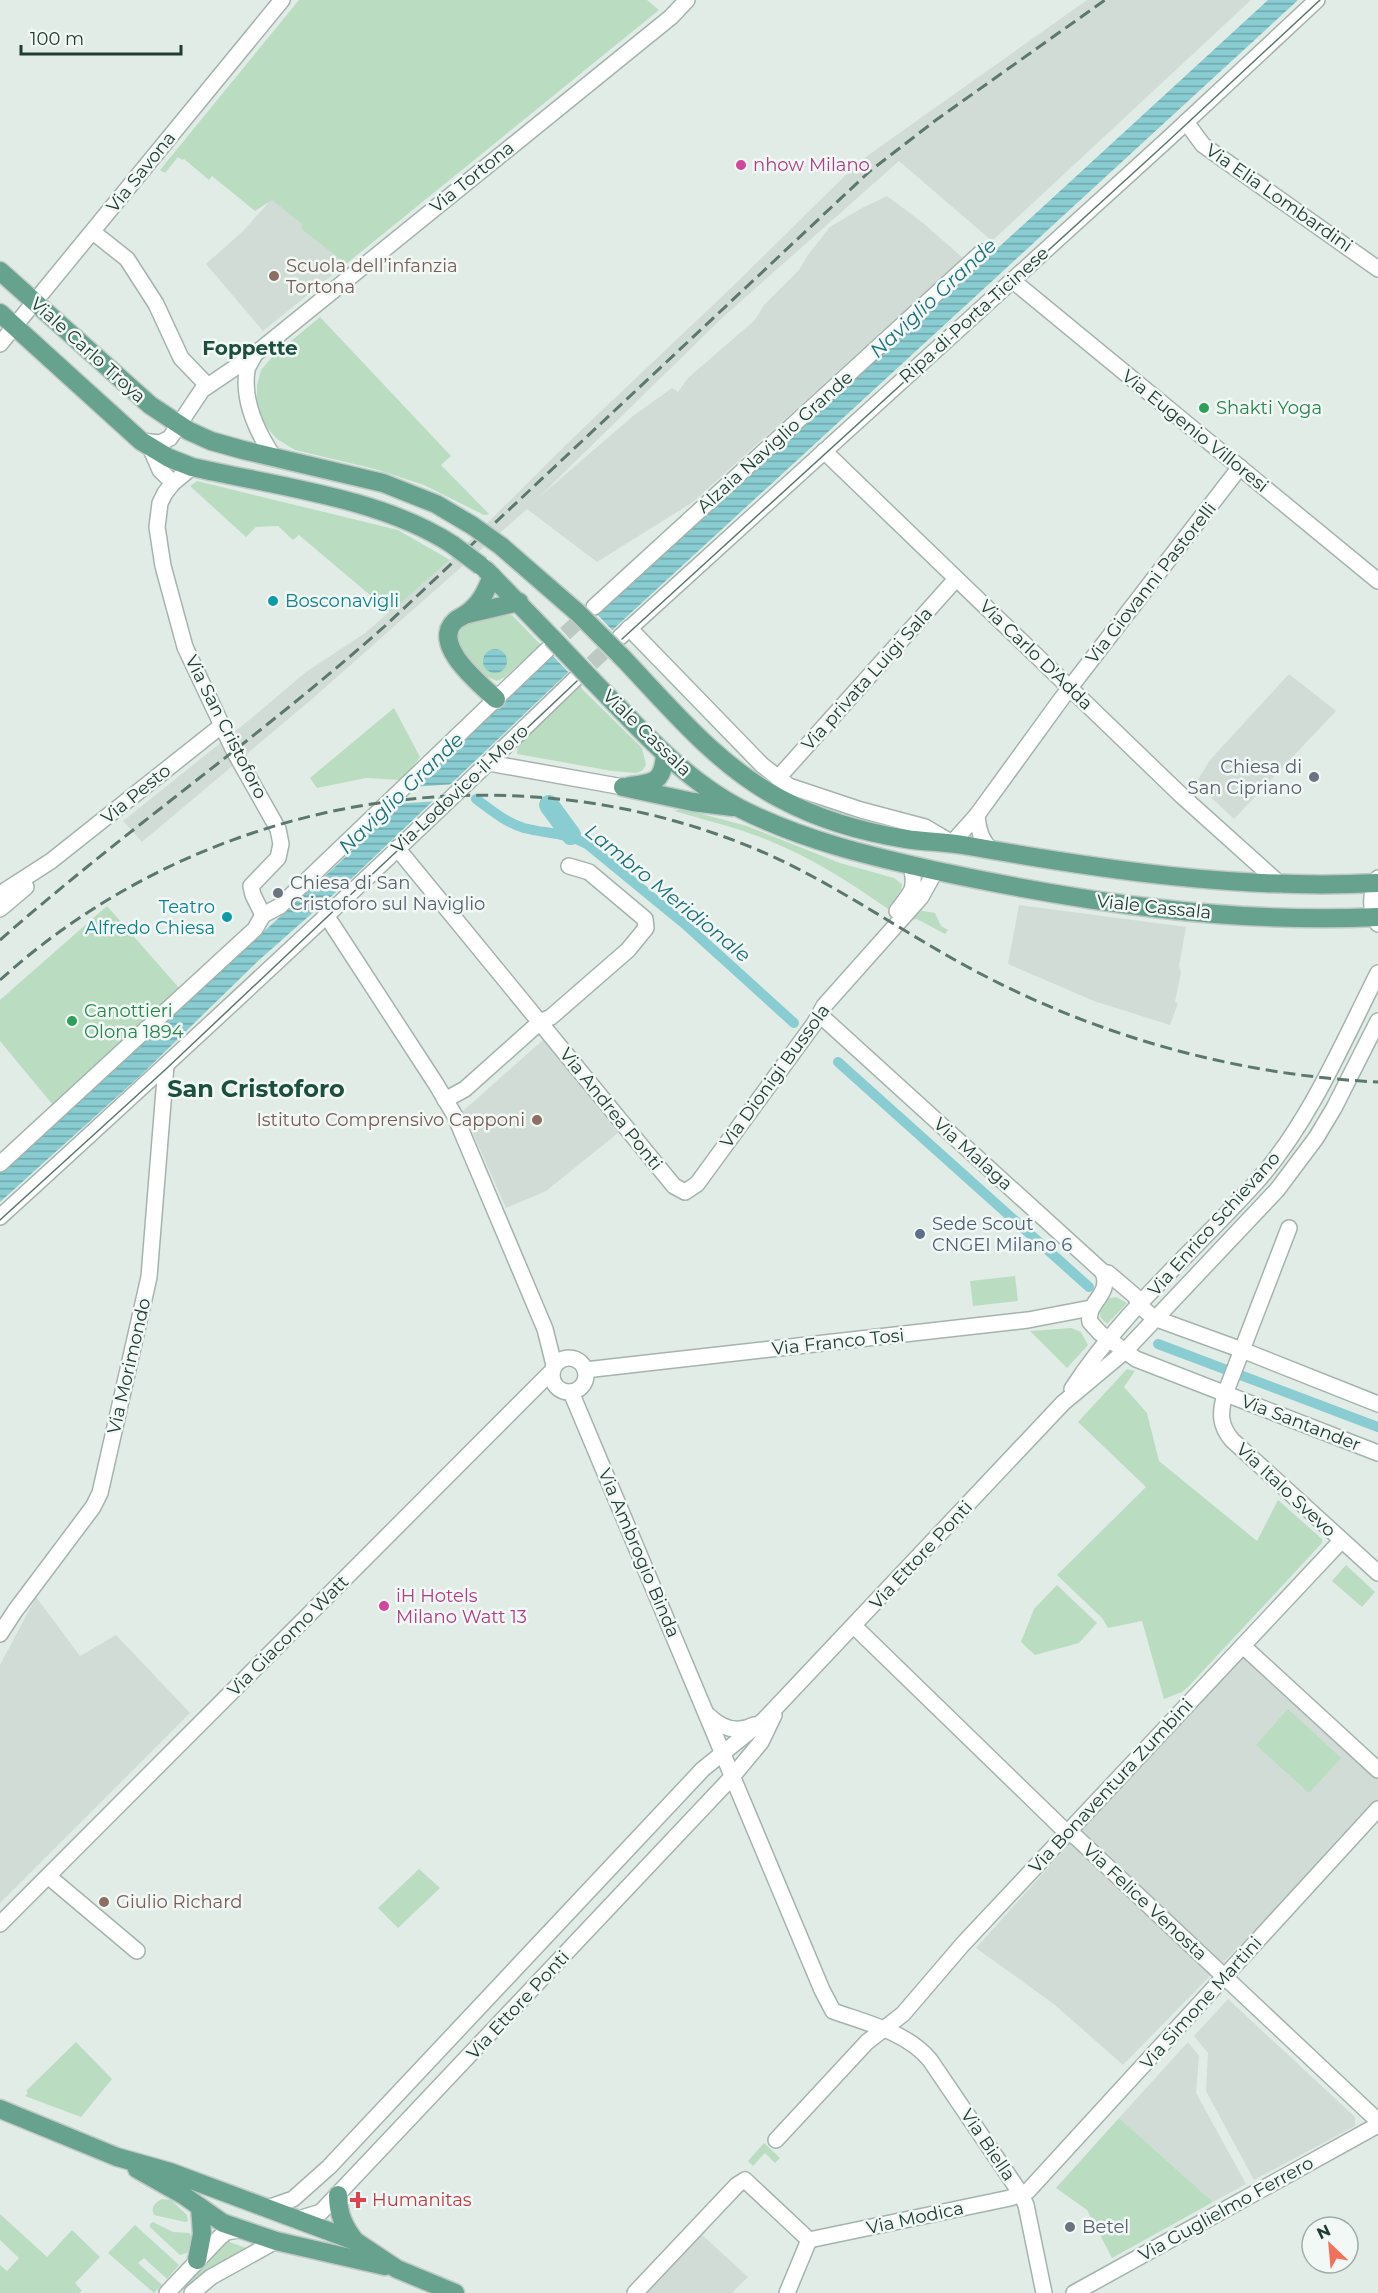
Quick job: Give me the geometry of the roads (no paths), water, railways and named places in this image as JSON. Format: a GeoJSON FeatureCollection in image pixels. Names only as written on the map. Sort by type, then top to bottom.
{"type":"FeatureCollection","features":[{"type":"Feature","properties":{"kind":"main road","name":"Viale Carlo Troya"},"geometry":{"type":"LineString","coordinates":[[0,271],[150,405],[184,427],[211,441],[275,459],[383,483],[436,504],[473,525],[623,640]]}},
{"type":"Feature","properties":{"kind":"main road","name":"Viale Carlo Troya"},"geometry":{"type":"LineString","coordinates":[[0,313],[146,444],[172,460],[192,467],[368,507],[405,520],[453,545]]}},
{"type":"Feature","properties":{"kind":"main road","name":"Viale Cassala"},"geometry":{"type":"LineString","coordinates":[[453,545],[492,576],[519,602],[584,680],[631,720],[665,755],[687,773],[740,808],[816,841],[912,866],[1086,900],[1180,911],[1377,919]]}},
{"type":"Feature","properties":{"kind":"main road"},"geometry":{"type":"LineString","coordinates":[[492,576],[487,593],[466,614],[454,622],[447,636],[450,649],[496,699]]}},
{"type":"Feature","properties":{"kind":"main road"},"geometry":{"type":"LineString","coordinates":[[466,614],[519,602]]}},
{"type":"Feature","properties":{"kind":"main road","name":"Viale Cassala"},"geometry":{"type":"LineString","coordinates":[[623,640],[710,747],[752,782],[780,799],[842,825],[877,834],[952,843],[1141,874],[1281,885],[1377,882]]}},
{"type":"Feature","properties":{"kind":"main road"},"geometry":{"type":"LineString","coordinates":[[623,787],[653,782],[664,771],[665,755]]}},
{"type":"Feature","properties":{"kind":"main road"},"geometry":{"type":"LineString","coordinates":[[623,787],[693,802],[740,808]]}},
{"type":"Feature","properties":{"kind":"main road"},"geometry":{"type":"LineString","coordinates":[[936,870],[952,843]]}},
{"type":"Feature","properties":{"kind":"main road"},"geometry":{"type":"LineString","coordinates":[[3,2112],[117,2157],[170,2172],[355,2241],[397,2269]]}},
{"type":"Feature","properties":{"kind":"main road"},"geometry":{"type":"LineString","coordinates":[[117,2157],[183,2195],[223,2223],[276,2241],[397,2269],[455,2293]]}},
{"type":"Feature","properties":{"kind":"main road"},"geometry":{"type":"LineString","coordinates":[[342,2190],[340,2215],[355,2241]]}},
{"type":"Feature","properties":{"kind":"main road"},"geometry":{"type":"LineString","coordinates":[[197,2260],[202,2234],[200,2207]]}},
{"type":"Feature","properties":{"kind":"main road"},"geometry":{"type":"LineString","coordinates":[[244,2229],[255,2215],[267,2208]]}},
{"type":"Feature","properties":{"kind":"main road"},"geometry":{"type":"LineString","coordinates":[[276,2241],[295,2220]]}},
{"type":"Feature","properties":{"kind":"street","name":"Via Savona"},"geometry":{"type":"LineString","coordinates":[[0,344],[282,0]]}},
{"type":"Feature","properties":{"kind":"street","name":"Ripa di Porta Ticinese"},"geometry":{"type":"LineString","coordinates":[[623,640],[824,451],[1317,0]]}},
{"type":"Feature","properties":{"kind":"street","name":"Via Tortona"},"geometry":{"type":"LineString","coordinates":[[146,444],[165,441],[184,427],[199,393],[207,385],[255,354],[680,2]]}},
{"type":"Feature","properties":{"kind":"street","name":"Via Elia Lombardini"},"geometry":{"type":"LineString","coordinates":[[1186,122],[1203,144],[1378,269]]}},
{"type":"Feature","properties":{"kind":"street"},"geometry":{"type":"LineString","coordinates":[[93,232],[127,259],[156,304],[181,358],[207,385]]}},
{"type":"Feature","properties":{"kind":"street","name":"Alzaia Naviglio Grande"},"geometry":{"type":"LineString","coordinates":[[594,607],[982,252]]}},
{"type":"Feature","properties":{"kind":"street","name":"Via Eugenio Villoresi"},"geometry":{"type":"LineString","coordinates":[[1012,280],[1378,581]]}},
{"type":"Feature","properties":{"kind":"street"},"geometry":{"type":"LineString","coordinates":[[255,354],[247,369],[248,399],[258,428],[275,459]]}},
{"type":"Feature","properties":{"kind":"street"},"geometry":{"type":"LineString","coordinates":[[146,444],[160,470],[173,483]]}},
{"type":"Feature","properties":{"kind":"street","name":"Via Carlo D'Adda"},"geometry":{"type":"LineString","coordinates":[[824,451],[1070,689],[1281,885]]}},
{"type":"Feature","properties":{"kind":"street","name":"Via San Cristoforo"},"geometry":{"type":"LineString","coordinates":[[192,467],[173,483],[163,496],[157,527],[163,566],[185,647],[221,726],[278,829],[281,850],[278,858],[251,886],[263,915]]}},
{"type":"Feature","properties":{"kind":"street","name":"Via Giovanni Pastorelli"},"geometry":{"type":"LineString","coordinates":[[952,843],[977,815],[1240,467]]}},
{"type":"Feature","properties":{"kind":"street","name":"Via privata Luigi Sala"},"geometry":{"type":"LineString","coordinates":[[778,778],[956,579]]}},
{"type":"Feature","properties":{"kind":"street","name":"Viale Cassala"},"geometry":{"type":"LineString","coordinates":[[623,640],[762,765],[789,786],[925,827],[952,843]]}},
{"type":"Feature","properties":{"kind":"street"},"geometry":{"type":"LineString","coordinates":[[0,1164],[255,929],[263,915],[280,906],[547,650]]}},
{"type":"Feature","properties":{"kind":"street","name":"Via Lodovico il Moro"},"geometry":{"type":"LineString","coordinates":[[0,1217],[489,763],[584,680]]}},
{"type":"Feature","properties":{"kind":"street","name":"Via Pesto"},"geometry":{"type":"LineString","coordinates":[[0,894],[51,861],[221,726]]}},
{"type":"Feature","properties":{"kind":"street"},"geometry":{"type":"LineString","coordinates":[[489,763],[623,787]]}},
{"type":"Feature","properties":{"kind":"street"},"geometry":{"type":"LineString","coordinates":[[977,815],[979,831],[992,851]]}},
{"type":"Feature","properties":{"kind":"street","name":"Via Andrea Ponti"},"geometry":{"type":"LineString","coordinates":[[397,848],[674,1186],[685,1192]]}},
{"type":"Feature","properties":{"kind":"street"},"geometry":{"type":"LineString","coordinates":[[1242,883],[1249,868],[1249,857]]}},
{"type":"Feature","properties":{"kind":"street","name":"Via Pesto"},"geometry":{"type":"LineString","coordinates":[[0,909],[19,894],[51,861]]}},
{"type":"Feature","properties":{"kind":"street"},"geometry":{"type":"LineString","coordinates":[[445,1100],[465,1089],[540,1022],[551,1017],[628,950],[646,928],[645,919],[590,872],[569,866]]}},
{"type":"Feature","properties":{"kind":"street","name":"Via Dionigi Bussola"},"geometry":{"type":"LineString","coordinates":[[867,959],[886,926],[914,886],[915,877],[912,866]]}},
{"type":"Feature","properties":{"kind":"street","name":"Via Dionigi Bussola"},"geometry":{"type":"LineString","coordinates":[[685,1192],[697,1184],[820,1015],[824,1006],[921,897],[936,870]]}},
{"type":"Feature","properties":{"kind":"street","name":"Viale Cassala"},"geometry":{"type":"LineString","coordinates":[[1377,882],[1371,899],[1377,919]]}},
{"type":"Feature","properties":{"kind":"street"},"geometry":{"type":"LineString","coordinates":[[326,915],[455,1116],[545,1329],[553,1374],[562,1391],[571,1392],[584,1383],[585,1370],[579,1361],[568,1358],[560,1360],[553,1374]]}},
{"type":"Feature","properties":{"kind":"street","name":"Via Enrico Schievano"},"geometry":{"type":"LineString","coordinates":[[1109,1340],[1260,1177],[1284,1147],[1323,1081],[1378,974]]}},
{"type":"Feature","properties":{"kind":"street","name":"Via Malaga"},"geometry":{"type":"LineString","coordinates":[[820,1015],[1102,1272],[1108,1273],[1135,1296],[1140,1305],[1154,1318]]}},
{"type":"Feature","properties":{"kind":"street","name":"Via Enrico Schievano"},"geometry":{"type":"LineString","coordinates":[[1124,1352],[1255,1214],[1296,1165],[1372,1048],[1378,1021]]}},
{"type":"Feature","properties":{"kind":"street","name":"Via Morimondo"},"geometry":{"type":"LineString","coordinates":[[0,1634],[93,1507],[100,1493],[149,1277],[166,1065]]}},
{"type":"Feature","properties":{"kind":"street"},"geometry":{"type":"LineString","coordinates":[[1240,1354],[1289,1228]]}},
{"type":"Feature","properties":{"kind":"street"},"geometry":{"type":"LineString","coordinates":[[1090,1308],[1101,1296],[1106,1279],[1102,1272]]}},
{"type":"Feature","properties":{"kind":"street"},"geometry":{"type":"LineString","coordinates":[[1101,1296],[1128,1290]]}},
{"type":"Feature","properties":{"kind":"street","name":"Via Santander"},"geometry":{"type":"LineString","coordinates":[[1090,1308],[1090,1322],[1109,1340],[1136,1359],[1226,1390],[1378,1453]]}},
{"type":"Feature","properties":{"kind":"street","name":"Via Franco Tosi"},"geometry":{"type":"LineString","coordinates":[[585,1370],[1028,1320],[1090,1308]]}},
{"type":"Feature","properties":{"kind":"street"},"geometry":{"type":"LineString","coordinates":[[1154,1318],[1240,1354],[1378,1403]]}},
{"type":"Feature","properties":{"kind":"street"},"geometry":{"type":"LineString","coordinates":[[545,1329],[568,1358]]}},
{"type":"Feature","properties":{"kind":"street","name":"Via Ettore Ponti"},"geometry":{"type":"LineString","coordinates":[[1063,1403],[1079,1378],[1109,1340]]}},
{"type":"Feature","properties":{"kind":"street","name":"Via Ettore Ponti"},"geometry":{"type":"LineString","coordinates":[[267,2208],[293,2199],[329,2167],[703,1769],[764,1720],[1063,1403],[1124,1352]]}},
{"type":"Feature","properties":{"kind":"street","name":"Via Santander"},"geometry":{"type":"LineString","coordinates":[[1226,1390],[1240,1354]]}},
{"type":"Feature","properties":{"kind":"street","name":"Via Giacomo Watt"},"geometry":{"type":"LineString","coordinates":[[0,1924],[528,1396],[553,1374]]}},
{"type":"Feature","properties":{"kind":"street","name":"Via Italo Svevo"},"geometry":{"type":"LineString","coordinates":[[1226,1390],[1221,1418],[1225,1432],[1378,1574]]}},
{"type":"Feature","properties":{"kind":"street","name":"Via Ambrogio Binda"},"geometry":{"type":"LineString","coordinates":[[571,1392],[822,1990],[833,2011],[882,2030]]}},
{"type":"Feature","properties":{"kind":"street","name":"Via Bonaventura Zumbini"},"geometry":{"type":"LineString","coordinates":[[776,2140],[867,2042],[903,2014],[963,1944],[1341,1541]]}},
{"type":"Feature","properties":{"kind":"street","name":"Via Felice Venosta"},"geometry":{"type":"LineString","coordinates":[[854,1626],[1067,1833],[1077,1838],[1378,2123]]}},
{"type":"Feature","properties":{"kind":"street"},"geometry":{"type":"LineString","coordinates":[[1243,1646],[1378,1770]]}},
{"type":"Feature","properties":{"kind":"street","name":"Via Ettore Ponti"},"geometry":{"type":"LineString","coordinates":[[295,2220],[321,2212],[450,2078],[732,1777],[761,1742],[778,1706]]}},
{"type":"Feature","properties":{"kind":"street"},"geometry":{"type":"LineString","coordinates":[[708,1715],[721,1726],[739,1730],[747,1729],[764,1720]]}},
{"type":"Feature","properties":{"kind":"street"},"geometry":{"type":"LineString","coordinates":[[712,1797],[724,1797],[743,1802]]}},
{"type":"Feature","properties":{"kind":"street","name":"Via Simone Martini"},"geometry":{"type":"LineString","coordinates":[[1021,2194],[1035,2184],[1378,1809]]}},
{"type":"Feature","properties":{"kind":"street"},"geometry":{"type":"LineString","coordinates":[[48,1876],[137,1951]]}},
{"type":"Feature","properties":{"kind":"street"},"geometry":{"type":"LineString","coordinates":[[566,1915],[586,1933]]}},
{"type":"Feature","properties":{"kind":"street","name":"Via Biella"},"geometry":{"type":"LineString","coordinates":[[882,2030],[907,2040],[923,2052],[1021,2194],[1026,2205],[1044,2293]]}},
{"type":"Feature","properties":{"kind":"street"},"geometry":{"type":"LineString","coordinates":[[431,2058],[450,2078]]}},
{"type":"Feature","properties":{"kind":"street","name":"Via Guglielmo Ferrero"},"geometry":{"type":"LineString","coordinates":[[1074,2293],[1378,2123]]}},
{"type":"Feature","properties":{"kind":"street"},"geometry":{"type":"LineString","coordinates":[[329,2167],[342,2190]]}},
{"type":"Feature","properties":{"kind":"street"},"geometry":{"type":"LineString","coordinates":[[635,2293],[745,2180],[809,2240],[787,2293]]}},
{"type":"Feature","properties":{"kind":"street","name":"Via Modica"},"geometry":{"type":"LineString","coordinates":[[809,2240],[1021,2194]]}},
{"type":"Feature","properties":{"kind":"street"},"geometry":{"type":"LineString","coordinates":[[167,2293],[227,2232],[244,2229]]}},
{"type":"Feature","properties":{"kind":"street"},"geometry":{"type":"LineString","coordinates":[[192,2293],[211,2277],[276,2241]]}},
{"type":"Feature","properties":{"kind":"water"},"geometry":{"type":"Polygon","coordinates":[[[1268,0],[1298,0],[621,622],[352,878],[258,961],[140,1076],[0,1202],[0,1172],[338,864],[651,559],[938,303],[1268,0]]]}},
{"type":"Feature","properties":{"kind":"water"},"geometry":{"type":"Polygon","coordinates":[[[495,649],[500,650],[506,656],[506,666],[500,672],[495,673],[490,672],[484,666],[483,661],[484,656],[490,650],[495,649]]]}},
{"type":"Feature","properties":{"kind":"waterway","name":"Lambro Meridionale"},"geometry":{"type":"LineString","coordinates":[[476,799],[498,815],[524,828],[563,835],[587,844],[687,926],[794,1023]]}},
{"type":"Feature","properties":{"kind":"waterway"},"geometry":{"type":"LineString","coordinates":[[549,805],[571,835]]}},
{"type":"Feature","properties":{"kind":"waterway","name":"Lambro Meridionale"},"geometry":{"type":"LineString","coordinates":[[838,1062],[1089,1287]]}},
{"type":"Feature","properties":{"kind":"waterway","name":"Lambro Meridionale"},"geometry":{"type":"LineString","coordinates":[[1158,1344],[1378,1427]]}},
{"type":"Feature","properties":{"kind":"tunnel"},"geometry":{"type":"LineString","coordinates":[[548,649],[590,611]]}},
{"type":"Feature","properties":{"kind":"tunnel"},"geometry":{"type":"LineString","coordinates":[[575,679],[619,638]]}},
{"type":"Feature","properties":{"kind":"tram line"},"geometry":{"type":"LineString","coordinates":[[622,639],[1320,0]]}},
{"type":"Feature","properties":{"kind":"tram line"},"geometry":{"type":"LineString","coordinates":[[0,1220],[166,1069],[577,681]]}},
{"type":"Feature","properties":{"kind":"railway"},"geometry":{"type":"LineString","coordinates":[[0,940],[95,860],[338,667],[385,626],[870,171],[936,120],[1105,0]]}},
{"type":"Feature","properties":{"kind":"railway"},"geometry":{"type":"LineString","coordinates":[[0,980],[80,917],[168,867],[262,830],[360,806],[461,796],[561,799],[661,817],[758,850],[811,876],[966,966],[1014,991],[1114,1031],[1165,1047],[1271,1071],[1378,1082]]}},
{"type":"Feature","properties":{"kind":"place","name":"nhow Milano"},"geometry":{"type":"Point","coordinates":[741,165]}},
{"type":"Feature","properties":{"kind":"place","name":"Scuola dell’infanzia Tortona"},"geometry":{"type":"Point","coordinates":[274,276]}},
{"type":"Feature","properties":{"kind":"place","name":"Shakti Yoga"},"geometry":{"type":"Point","coordinates":[1204,408]}},
{"type":"Feature","properties":{"kind":"place","name":"Bosconavigli"},"geometry":{"type":"Point","coordinates":[273,601]}},
{"type":"Feature","properties":{"kind":"place","name":"Chiesa di San Cipriano"},"geometry":{"type":"Point","coordinates":[1314,777]}},
{"type":"Feature","properties":{"kind":"place","name":"Chiesa di San Cristoforo sul Naviglio"},"geometry":{"type":"Point","coordinates":[278,893]}},
{"type":"Feature","properties":{"kind":"place","name":"Teatro Alfredo Chiesa"},"geometry":{"type":"Point","coordinates":[227,917]}},
{"type":"Feature","properties":{"kind":"place","name":"Canottieri Olona 1894"},"geometry":{"type":"Point","coordinates":[72,1021]}},
{"type":"Feature","properties":{"kind":"place","name":"Istituto Comprensivo Capponi"},"geometry":{"type":"Point","coordinates":[537,1120]}},
{"type":"Feature","properties":{"kind":"place","name":"Sede Scout CNGEI Milano 6"},"geometry":{"type":"Point","coordinates":[920,1234]}},
{"type":"Feature","properties":{"kind":"place","name":"iH Hotels Milano Watt 13"},"geometry":{"type":"Point","coordinates":[384,1606]}},
{"type":"Feature","properties":{"kind":"place","name":"Giulio Richard"},"geometry":{"type":"Point","coordinates":[104,1902]}},
{"type":"Feature","properties":{"kind":"place","name":"Humanitas"},"geometry":{"type":"Point","coordinates":[358,2200]}},
{"type":"Feature","properties":{"kind":"place","name":"Betel"},"geometry":{"type":"Point","coordinates":[1070,2227]}},
{"type":"Feature","properties":{"kind":"district","name":"Foppette"},"geometry":{"type":"Point","coordinates":[250,348]}},
{"type":"Feature","properties":{"kind":"district","name":"San Cristoforo"},"geometry":{"type":"Point","coordinates":[256,1088]}},
{"type":"Feature","properties":{"kind":"water label","name":"Naviglio Grande"},"geometry":{"type":"Point","coordinates":[933,298]}},
{"type":"Feature","properties":{"kind":"water label","name":"Naviglio Grande"},"geometry":{"type":"Point","coordinates":[401,793]}}]}
